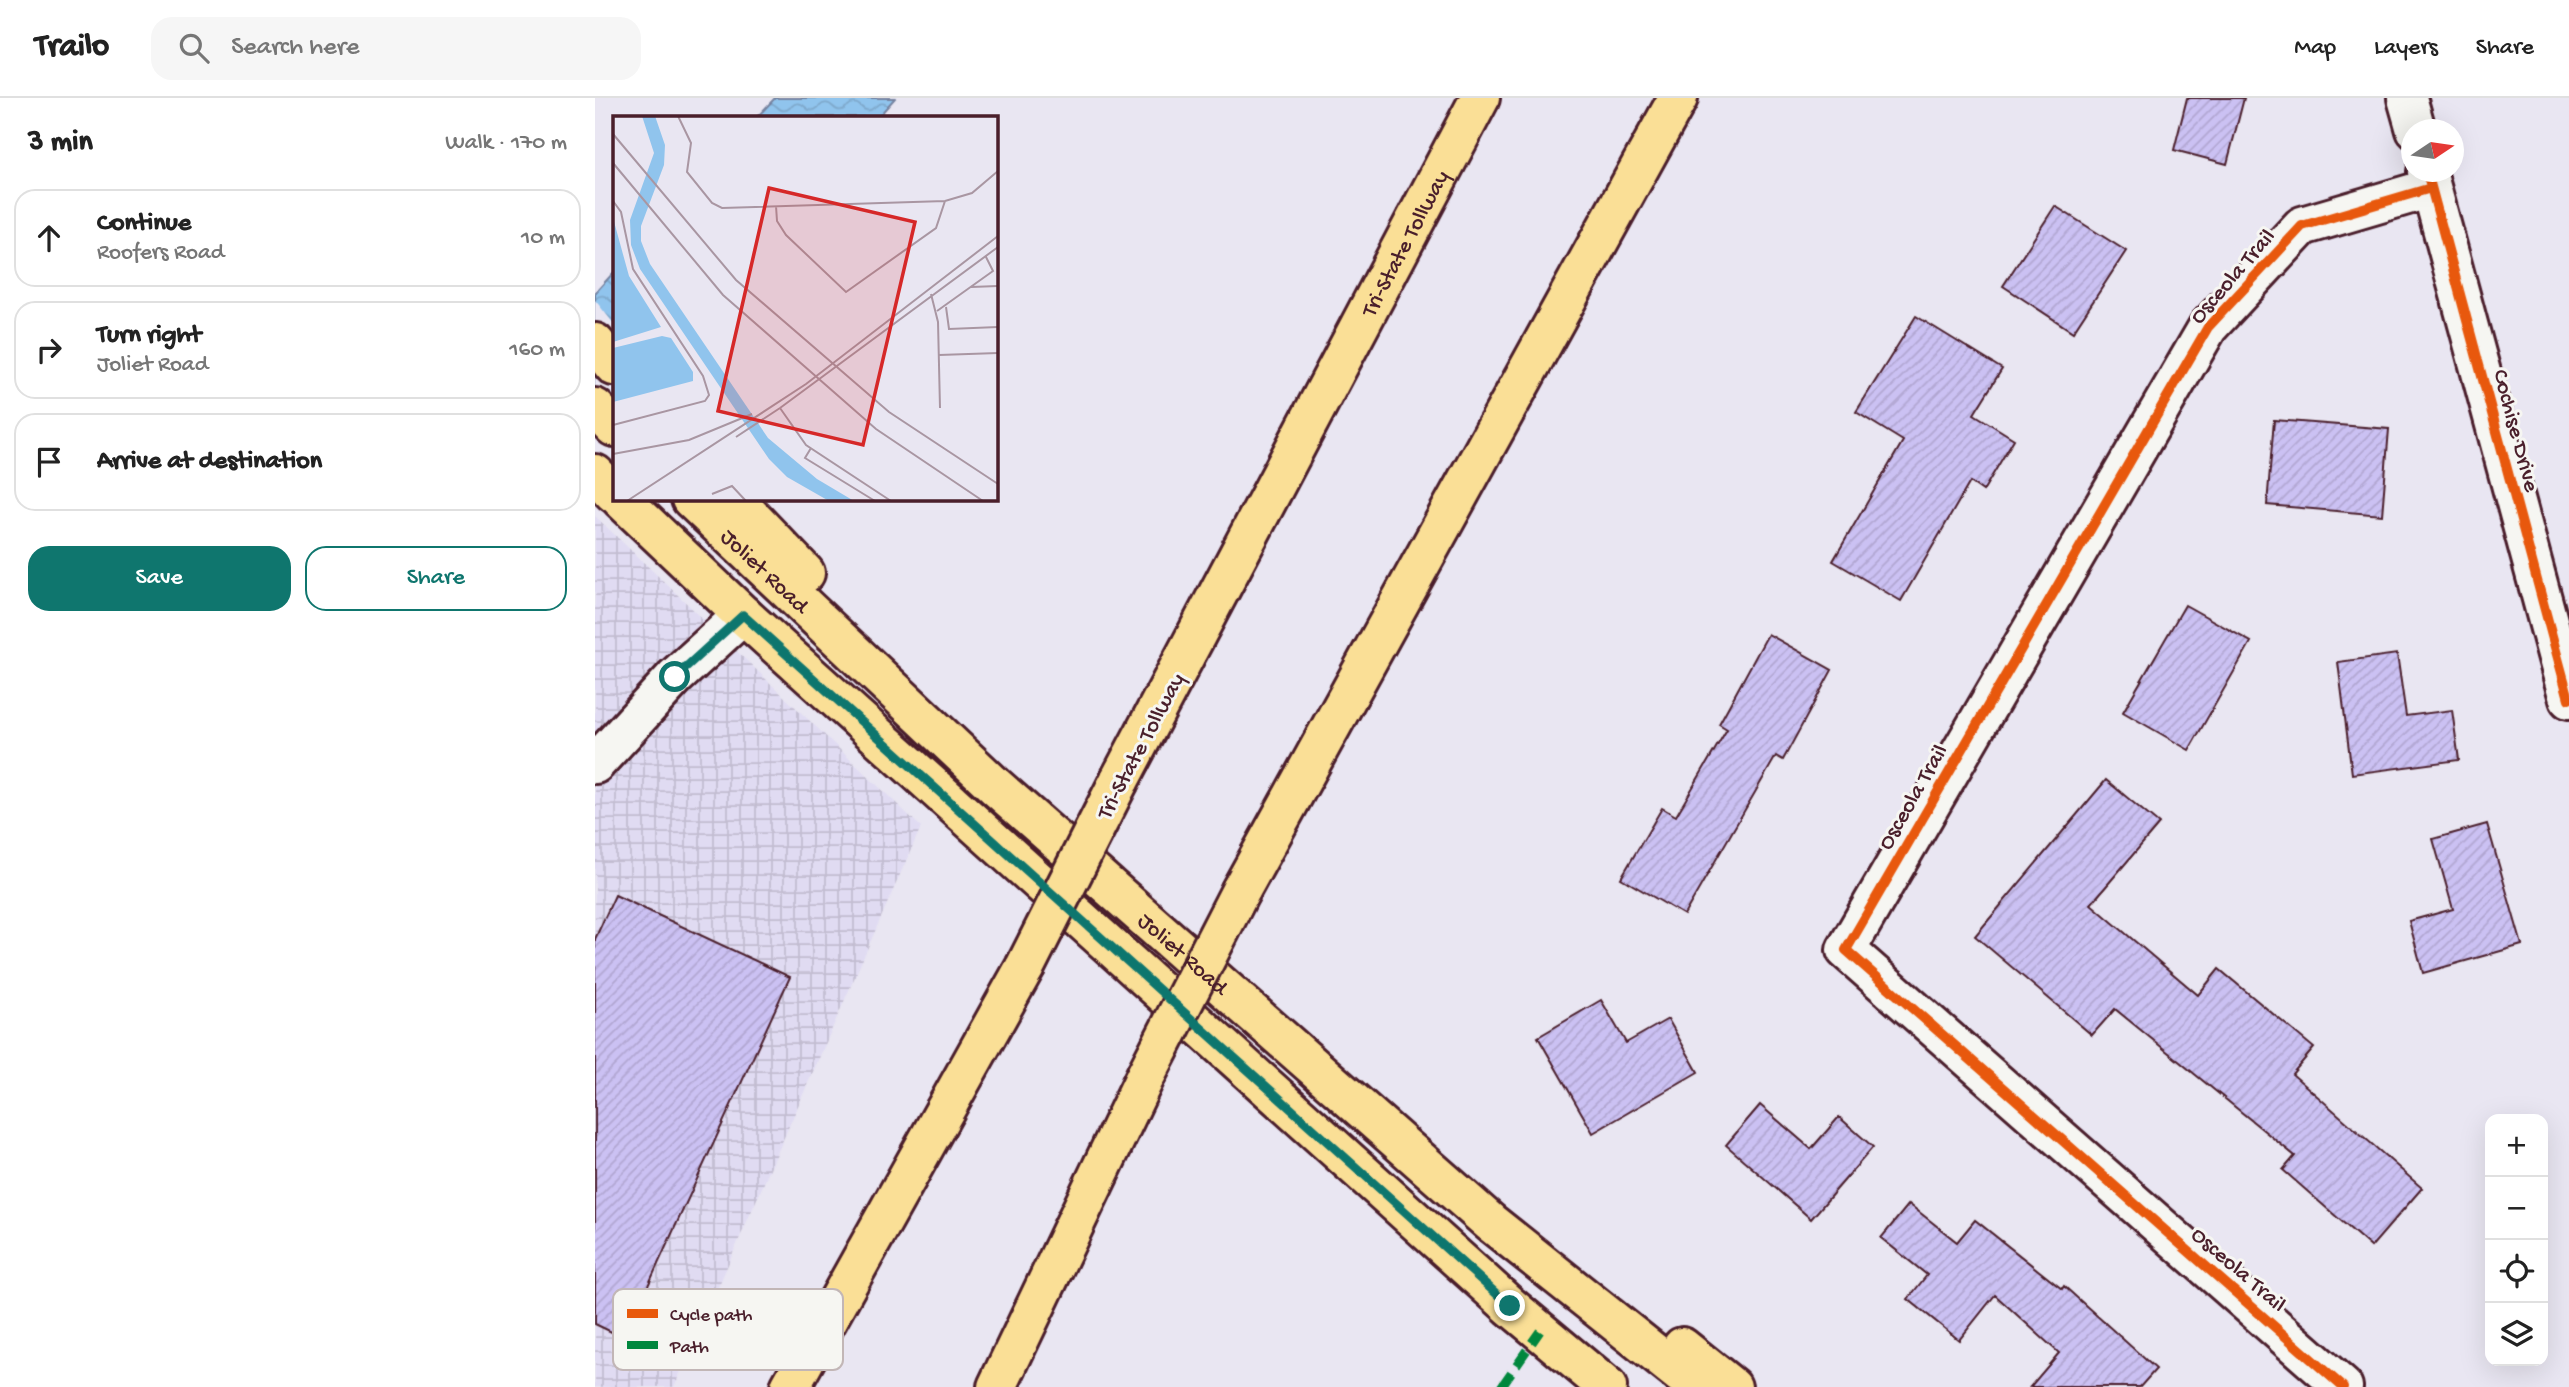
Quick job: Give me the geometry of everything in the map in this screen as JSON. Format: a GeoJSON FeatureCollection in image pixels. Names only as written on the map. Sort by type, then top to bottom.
{"type":"FeatureCollection","features":[{"type":"Feature","properties":{"kind":"main road","name":"Tri-State Tollway"},"geometry":{"type":"LineString","coordinates":[[843,1292],[1025,967],[1119,781],[1480,98]]}},
{"type":"Feature","properties":{"kind":"main road"},"geometry":{"type":"LineString","coordinates":[[997,1387],[1146,1075],[1241,890],[1678,98]]}},
{"type":"Feature","properties":{"kind":"main road"},"geometry":{"type":"LineString","coordinates":[[595,343],[613,365]]}},
{"type":"Feature","properties":{"kind":"main road"},"geometry":{"type":"LineString","coordinates":[[595,408],[613,425]]}},
{"type":"Feature","properties":{"kind":"main road","name":"Joliet Road"},"geometry":{"type":"LineString","coordinates":[[622,500],[743,615],[1510,1306],[1607,1387]]}},
{"type":"Feature","properties":{"kind":"main road","name":"Joliet Road"},"geometry":{"type":"LineString","coordinates":[[692,500],[995,786],[1491,1223],[1697,1387]]}},
{"type":"Feature","properties":{"kind":"main road"},"geometry":{"type":"LineString","coordinates":[[735,500],[803,572],[996,752],[1506,1208],[1732,1387]]}},
{"type":"Feature","properties":{"kind":"main road","name":"Tri-State Tollway"},"geometry":{"type":"LineString","coordinates":[[790,1387],[800,1370]]}},
{"type":"Feature","properties":{"kind":"street"},"geometry":{"type":"LineString","coordinates":[[2407,98],[2413,119]]}},
{"type":"Feature","properties":{"kind":"street","name":"Osceola Trail"},"geometry":{"type":"LineString","coordinates":[[2343,1387],[1846,950],[2208,327],[2302,226],[2423,182]]}},
{"type":"Feature","properties":{"kind":"street","name":"Cochise Drive"},"geometry":{"type":"LineString","coordinates":[[2430,182],[2569,699]]}},
{"type":"Feature","properties":{"kind":"street"},"geometry":{"type":"LineString","coordinates":[[595,764],[675,677],[743,615]]}},
{"type":"Feature","properties":{"kind":"shaded area"},"geometry":{"type":"Polygon","coordinates":[[[595,516],[921,827],[717,1289],[613,1289],[613,1370],[681,1370],[674,1387],[595,1387],[595,516]]]}},
{"type":"Feature","properties":{"kind":"water"},"geometry":{"type":"Polygon","coordinates":[[[775,98],[895,98],[879,116],[758,116],[775,98]]]}},
{"type":"Feature","properties":{"kind":"water"},"geometry":{"type":"Polygon","coordinates":[[[613,273],[613,414],[595,435],[595,293],[613,273]]]}},
{"type":"Feature","properties":{"kind":"pier"},"geometry":{"type":"Polygon","coordinates":[[[595,300],[613,323],[613,419],[595,438],[595,300]]]}},
{"type":"Feature","properties":{"kind":"building"},"geometry":{"type":"Polygon","coordinates":[[[2187,98],[2244,98],[2227,164],[2174,150],[2187,98]]]}},
{"type":"Feature","properties":{"kind":"building"},"geometry":{"type":"Polygon","coordinates":[[[2055,206],[2126,251],[2073,332],[2003,286],[2055,206]]]}},
{"type":"Feature","properties":{"kind":"building"},"geometry":{"type":"Polygon","coordinates":[[[1916,316],[2002,369],[1974,414],[2014,439],[1983,491],[1970,482],[1901,601],[1833,561],[1903,441],[1856,412],[1916,316]]]}},
{"type":"Feature","properties":{"kind":"building"},"geometry":{"type":"Polygon","coordinates":[[[2274,420],[2389,429],[2382,515],[2267,505],[2274,420]]]}},
{"type":"Feature","properties":{"kind":"building"},"geometry":{"type":"Polygon","coordinates":[[[2185,605],[2251,642],[2189,750],[2123,712],[2185,605]]]}},
{"type":"Feature","properties":{"kind":"building"},"geometry":{"type":"Polygon","coordinates":[[[1768,634],[1832,670],[1783,760],[1776,756],[1684,915],[1621,878],[1662,808],[1676,816],[1727,729],[1719,724],[1768,634]]]}},
{"type":"Feature","properties":{"kind":"building"},"geometry":{"type":"Polygon","coordinates":[[[2397,654],[2406,716],[2452,710],[2459,760],[2352,774],[2338,662],[2397,654]]]}},
{"type":"Feature","properties":{"kind":"building"},"geometry":{"type":"Polygon","coordinates":[[[2106,780],[2159,824],[2091,904],[2198,995],[2219,969],[2314,1048],[2292,1074],[2422,1188],[2371,1247],[2283,1170],[2295,1156],[2115,1009],[2092,1035],[1975,936],[2106,780]]]}},
{"type":"Feature","properties":{"kind":"building"},"geometry":{"type":"Polygon","coordinates":[[[2487,824],[2522,945],[2423,973],[2409,921],[2453,909],[2433,839],[2487,824]]]}},
{"type":"Feature","properties":{"kind":"building"},"geometry":{"type":"Polygon","coordinates":[[[615,895],[790,977],[647,1289],[613,1289],[613,1333],[595,1324],[595,939],[615,895]]]}},
{"type":"Feature","properties":{"kind":"building"},"geometry":{"type":"Polygon","coordinates":[[[1601,1000],[1626,1043],[1668,1019],[1698,1072],[1593,1133],[1538,1037],[1601,1000]]]}},
{"type":"Feature","properties":{"kind":"building"},"geometry":{"type":"Polygon","coordinates":[[[1760,1105],[1811,1149],[1839,1117],[1873,1147],[1811,1219],[1726,1145],[1760,1105]]]}},
{"type":"Feature","properties":{"kind":"building"},"geometry":{"type":"Polygon","coordinates":[[[1909,1204],[1957,1242],[1975,1220],[2062,1289],[2064,1286],[2156,1369],[2140,1387],[2030,1387],[2059,1353],[1995,1295],[1959,1340],[1908,1299],[1927,1275],[1881,1238],[1909,1204]]]}},
{"type":"Feature","properties":{"kind":"marked path"},"geometry":{"type":"LineString","coordinates":[[1501,1387],[1540,1331]]}},
{"type":"Feature","properties":{"kind":"cycle path"},"geometry":{"type":"LineString","coordinates":[[2430,182],[2569,699]]}},
{"type":"Feature","properties":{"kind":"cycle path"},"geometry":{"type":"LineString","coordinates":[[2343,1387],[1846,950],[2208,327],[2302,226],[2431,188]]}},
{"type":"Feature","properties":{"kind":"route"},"geometry":{"type":"LineString","coordinates":[[675,677],[743,615],[1510,1306]]}}]}
